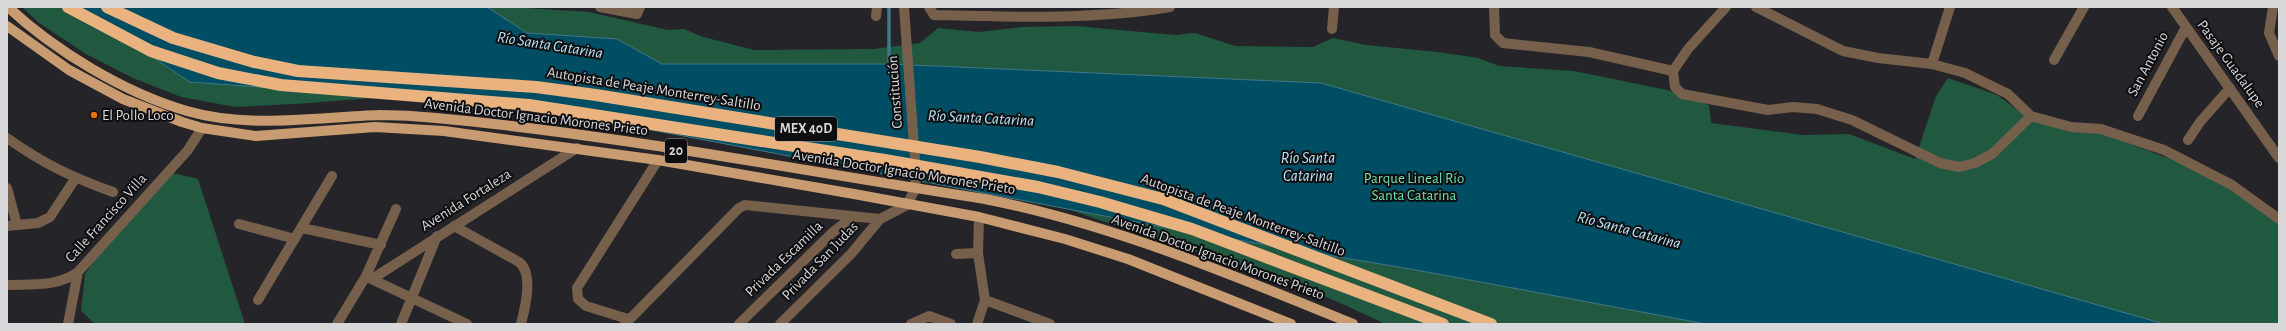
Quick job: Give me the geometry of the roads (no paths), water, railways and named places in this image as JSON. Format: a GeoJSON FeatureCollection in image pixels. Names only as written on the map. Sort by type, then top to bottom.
{"type":"FeatureCollection","features":[{"type":"Feature","properties":{"kind":"highway","name":"Autopista de Peaje Monterrey-Saltillo"},"geometry":{"type":"LineString","coordinates":[[68,7],[152,51],[218,73],[273,84],[544,107],[885,160],[1038,187],[1100,202],[1192,229],[1443,324]]}},
{"type":"Feature","properties":{"kind":"highway","name":"Autopista de Peaje Monterrey-Saltillo"},"geometry":{"type":"LineString","coordinates":[[106,7],[173,38],[254,62],[298,71],[536,87],[596,95],[980,157],[1058,172],[1163,199],[1491,324]]}},
{"type":"Feature","properties":{"kind":"main road","name":"Avenida Doctor Ignacio Morones Prieto"},"geometry":{"type":"LineString","coordinates":[[8,7],[47,40],[92,68],[162,101],[201,114],[256,121],[382,115],[481,122],[574,135],[1025,207],[1133,239],[1248,282],[1352,324]]}},
{"type":"Feature","properties":{"kind":"main road","name":"Avenida Doctor Ignacio Morones Prieto"},"geometry":{"type":"LineString","coordinates":[[7,26],[69,70],[123,99],[182,122],[202,128],[256,136],[345,128],[402,128],[444,131],[658,160],[979,217],[1022,227],[1128,259],[1291,324]]}},
{"type":"Feature","properties":{"kind":"street"},"geometry":{"type":"LineString","coordinates":[[600,7],[639,11]]}},
{"type":"Feature","properties":{"kind":"street","name":"Constitución"},"geometry":{"type":"LineString","coordinates":[[904,7],[916,174],[915,189]]}},
{"type":"Feature","properties":{"kind":"street"},"geometry":{"type":"LineString","coordinates":[[928,7],[934,15],[995,17],[1088,16],[1170,7]]}},
{"type":"Feature","properties":{"kind":"street"},"geometry":{"type":"LineString","coordinates":[[1332,30],[1334,7]]}},
{"type":"Feature","properties":{"kind":"street"},"geometry":{"type":"LineString","coordinates":[[1494,7],[1494,31],[1498,40],[1505,44],[1589,52],[1673,71]]}},
{"type":"Feature","properties":{"kind":"street"},"geometry":{"type":"LineString","coordinates":[[1726,7],[1688,49],[1673,71],[1674,85],[1679,92],[1734,105],[1768,110],[1793,107],[1817,109],[1852,120],[1940,163],[1959,167],[1975,163],[1992,154],[2031,116]]}},
{"type":"Feature","properties":{"kind":"street"},"geometry":{"type":"LineString","coordinates":[[1756,7],[1843,51],[1878,58],[1932,64],[1965,73],[2008,94],[2031,116],[2071,127],[2101,129],[2164,150],[2232,185],[2279,219]]}},
{"type":"Feature","properties":{"kind":"street"},"geometry":{"type":"LineString","coordinates":[[1932,64],[1950,7]]}},
{"type":"Feature","properties":{"kind":"street"},"geometry":{"type":"LineString","coordinates":[[2054,60],[2084,7]]}},
{"type":"Feature","properties":{"kind":"street","name":"Pasaje Guadalupe"},"geometry":{"type":"LineString","coordinates":[[2172,7],[2279,158]]}},
{"type":"Feature","properties":{"kind":"street"},"geometry":{"type":"LineString","coordinates":[[2273,7],[2269,33],[2276,50]]}},
{"type":"Feature","properties":{"kind":"street","name":"San Antonio"},"geometry":{"type":"LineString","coordinates":[[2138,116],[2186,27]]}},
{"type":"Feature","properties":{"kind":"street"},"geometry":{"type":"LineString","coordinates":[[2188,140],[2200,122],[2230,88]]}},
{"type":"Feature","properties":{"kind":"street","name":"Calle Francisco Villa"},"geometry":{"type":"LineString","coordinates":[[7,285],[60,282],[69,279],[78,272],[188,150],[202,128]]}},
{"type":"Feature","properties":{"kind":"street"},"geometry":{"type":"LineString","coordinates":[[7,138],[40,161],[75,179],[113,192]]}},
{"type":"Feature","properties":{"kind":"street","name":"Avenida Fortaleza"},"geometry":{"type":"LineString","coordinates":[[369,278],[577,148]]}},
{"type":"Feature","properties":{"kind":"street"},"geometry":{"type":"LineString","coordinates":[[658,160],[579,284],[578,299],[586,306],[626,322],[738,208],[752,205],[851,218],[880,219],[907,205],[915,189]]}},
{"type":"Feature","properties":{"kind":"street"},"geometry":{"type":"LineString","coordinates":[[258,300],[332,176]]}},
{"type":"Feature","properties":{"kind":"street"},"geometry":{"type":"LineString","coordinates":[[7,188],[12,226],[38,223],[50,217],[75,179]]}},
{"type":"Feature","properties":{"kind":"street"},"geometry":{"type":"LineString","coordinates":[[337,324],[369,278],[396,209]]}},
{"type":"Feature","properties":{"kind":"street"},"geometry":{"type":"LineString","coordinates":[[977,324],[985,300],[978,253],[979,217]]}},
{"type":"Feature","properties":{"kind":"street","name":"Privada Escamilla"},"geometry":{"type":"LineString","coordinates":[[739,324],[832,233],[851,218]]}},
{"type":"Feature","properties":{"kind":"street","name":"Privada San Judas"},"geometry":{"type":"LineString","coordinates":[[780,324],[851,254],[880,219]]}},
{"type":"Feature","properties":{"kind":"street"},"geometry":{"type":"LineString","coordinates":[[239,224],[295,239]]}},
{"type":"Feature","properties":{"kind":"street"},"geometry":{"type":"LineString","coordinates":[[454,226],[519,262],[526,273],[520,324]]}},
{"type":"Feature","properties":{"kind":"street"},"geometry":{"type":"LineString","coordinates":[[302,228],[381,245]]}},
{"type":"Feature","properties":{"kind":"street"},"geometry":{"type":"LineString","coordinates":[[401,324],[437,236]]}},
{"type":"Feature","properties":{"kind":"street"},"geometry":{"type":"LineString","coordinates":[[956,254],[978,253]]}},
{"type":"Feature","properties":{"kind":"street"},"geometry":{"type":"LineString","coordinates":[[68,324],[78,272]]}},
{"type":"Feature","properties":{"kind":"street"},"geometry":{"type":"LineString","coordinates":[[369,278],[412,300],[466,324]]}},
{"type":"Feature","properties":{"kind":"street"},"geometry":{"type":"LineString","coordinates":[[985,300],[1038,322],[1050,324]]}},
{"type":"Feature","properties":{"kind":"street"},"geometry":{"type":"LineString","coordinates":[[911,324],[929,316],[951,324]]}},
{"type":"Feature","properties":{"kind":"water","name":"Río Santa Catarina"},"geometry":{"type":"Polygon","coordinates":[[[77,7],[487,7],[527,33],[617,39],[662,64],[889,64],[1321,83],[2164,324],[1706,324],[1416,270],[1173,229],[531,107],[190,82],[77,7]]]}},
{"type":"Feature","properties":{"kind":"waterway"},"geometry":{"type":"LineString","coordinates":[[889,7],[889,64]]}},
{"type":"Feature","properties":{"kind":"place","name":"El Pollo Loco"},"geometry":{"type":"Point","coordinates":[94,115]}},
{"type":"Feature","properties":{"kind":"park label","name":"Parque Lineal Río Santa Catarina"},"geometry":{"type":"Point","coordinates":[1414,186]}}]}
